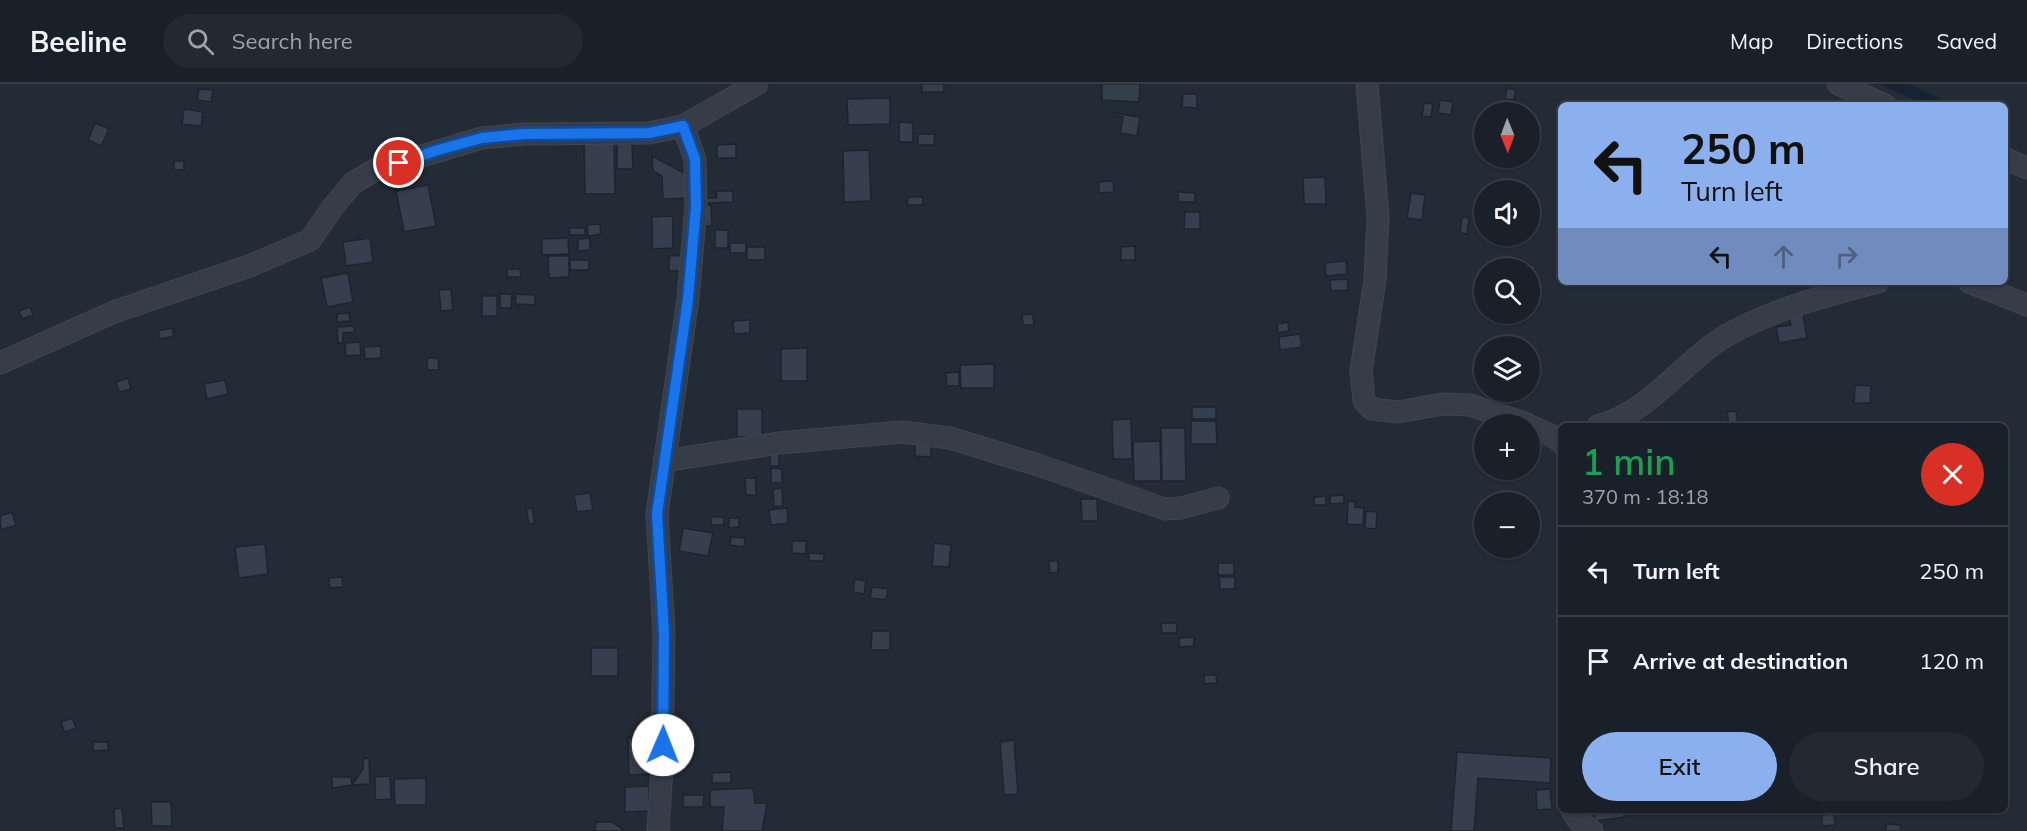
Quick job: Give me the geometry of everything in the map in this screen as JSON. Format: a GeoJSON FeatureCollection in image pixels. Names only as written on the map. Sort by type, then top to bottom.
{"type":"FeatureCollection","features":[{"type":"Feature","properties":{"kind":"street"},"geometry":{"type":"LineString","coordinates":[[0,363],[114,312],[263,260],[310,240],[353,183],[375,170],[482,138],[524,134],[649,133],[683,126],[757,84]]}},
{"type":"Feature","properties":{"kind":"street"},"geometry":{"type":"LineString","coordinates":[[1367,84],[1378,217],[1375,280],[1361,371],[1364,401],[1372,409],[1398,412],[1443,404],[1470,405],[1497,414]]}},
{"type":"Feature","properties":{"kind":"street"},"geometry":{"type":"LineString","coordinates":[[1838,84],[1878,102]]}},
{"type":"Feature","properties":{"kind":"street"},"geometry":{"type":"LineString","coordinates":[[658,831],[663,768],[664,633],[657,514],[688,299],[696,207],[695,159],[683,126]]}},
{"type":"Feature","properties":{"kind":"street"},"geometry":{"type":"LineString","coordinates":[[2008,160],[2027,168]]}},
{"type":"Feature","properties":{"kind":"street"},"geometry":{"type":"LineString","coordinates":[[1606,423],[1623,417],[1649,399],[1729,334],[1772,315],[1867,285]]}},
{"type":"Feature","properties":{"kind":"street"},"geometry":{"type":"LineString","coordinates":[[1977,285],[2027,305]]}},
{"type":"Feature","properties":{"kind":"street"},"geometry":{"type":"LineString","coordinates":[[1540,430],[1558,438]]}},
{"type":"Feature","properties":{"kind":"street"},"geometry":{"type":"LineString","coordinates":[[664,461],[779,443],[902,432],[950,438],[1165,508],[1181,508],[1218,498]]}},
{"type":"Feature","properties":{"kind":"street"},"geometry":{"type":"LineString","coordinates":[[1574,813],[1577,819],[1592,831]]}},
{"type":"Feature","properties":{"kind":"water"},"geometry":{"type":"Polygon","coordinates":[[[1881,84],[1909,84],[1947,102],[1919,102],[1881,84]]]}},
{"type":"Feature","properties":{"kind":"building"},"geometry":{"type":"Polygon","coordinates":[[[922,84],[944,84],[944,92],[922,92],[922,84]]]}},
{"type":"Feature","properties":{"kind":"building"},"geometry":{"type":"Polygon","coordinates":[[[1102,84],[1140,84],[1139,102],[1102,100],[1102,84]]]}},
{"type":"Feature","properties":{"kind":"building"},"geometry":{"type":"Polygon","coordinates":[[[1507,88],[1516,90],[1514,100],[1505,99],[1507,88]]]}},
{"type":"Feature","properties":{"kind":"building"},"geometry":{"type":"Polygon","coordinates":[[[199,89],[213,90],[211,102],[197,100],[199,89]]]}},
{"type":"Feature","properties":{"kind":"building"},"geometry":{"type":"Polygon","coordinates":[[[1183,94],[1197,94],[1197,108],[1182,107],[1183,94]]]}},
{"type":"Feature","properties":{"kind":"building"},"geometry":{"type":"Polygon","coordinates":[[[890,98],[890,124],[848,125],[847,99],[890,98]]]}},
{"type":"Feature","properties":{"kind":"building"},"geometry":{"type":"Polygon","coordinates":[[[1440,100],[1453,102],[1451,115],[1438,113],[1440,100]]]}},
{"type":"Feature","properties":{"kind":"building"},"geometry":{"type":"Polygon","coordinates":[[[1424,103],[1433,104],[1431,117],[1422,116],[1424,103]]]}},
{"type":"Feature","properties":{"kind":"building"},"geometry":{"type":"Polygon","coordinates":[[[184,109],[203,112],[201,126],[182,124],[184,109]]]}},
{"type":"Feature","properties":{"kind":"building"},"geometry":{"type":"Polygon","coordinates":[[[1112,113],[1140,117],[1137,136],[1120,133],[1123,117],[1112,115],[1112,113]]]}},
{"type":"Feature","properties":{"kind":"building"},"geometry":{"type":"Polygon","coordinates":[[[899,122],[913,123],[913,142],[899,142],[899,122]]]}},
{"type":"Feature","properties":{"kind":"building"},"geometry":{"type":"Polygon","coordinates":[[[95,123],[109,129],[101,146],[88,140],[95,123]]]}},
{"type":"Feature","properties":{"kind":"building"},"geometry":{"type":"Polygon","coordinates":[[[918,134],[935,134],[934,145],[918,145],[918,134]]]}},
{"type":"Feature","properties":{"kind":"building"},"geometry":{"type":"Polygon","coordinates":[[[584,140],[614,140],[615,194],[585,194],[584,140]]]}},
{"type":"Feature","properties":{"kind":"building"},"geometry":{"type":"Polygon","coordinates":[[[632,143],[633,169],[617,169],[617,144],[632,143]]]}},
{"type":"Feature","properties":{"kind":"building"},"geometry":{"type":"Polygon","coordinates":[[[736,144],[736,158],[717,158],[717,145],[736,144]]]}},
{"type":"Feature","properties":{"kind":"building"},"geometry":{"type":"Polygon","coordinates":[[[869,150],[871,201],[844,202],[843,151],[869,150]]]}},
{"type":"Feature","properties":{"kind":"building"},"geometry":{"type":"Polygon","coordinates":[[[652,156],[686,174],[688,198],[663,199],[662,176],[653,171],[652,156]]]}},
{"type":"Feature","properties":{"kind":"building"},"geometry":{"type":"Polygon","coordinates":[[[174,161],[184,161],[184,170],[174,170],[174,161]]]}},
{"type":"Feature","properties":{"kind":"building"},"geometry":{"type":"Polygon","coordinates":[[[1325,177],[1326,204],[1304,204],[1303,178],[1325,177]]]}},
{"type":"Feature","properties":{"kind":"building"},"geometry":{"type":"Polygon","coordinates":[[[1113,181],[1114,192],[1099,193],[1099,182],[1113,181]]]}},
{"type":"Feature","properties":{"kind":"building"},"geometry":{"type":"Polygon","coordinates":[[[428,185],[436,226],[404,232],[396,191],[428,185]]]}},
{"type":"Feature","properties":{"kind":"building"},"geometry":{"type":"Polygon","coordinates":[[[716,191],[733,191],[733,202],[706,203],[706,198],[717,198],[716,191]]]}},
{"type":"Feature","properties":{"kind":"building"},"geometry":{"type":"Polygon","coordinates":[[[1178,192],[1195,193],[1195,202],[1178,202],[1178,192]]]}},
{"type":"Feature","properties":{"kind":"building"},"geometry":{"type":"Polygon","coordinates":[[[1411,193],[1425,195],[1422,220],[1407,218],[1411,193]]]}},
{"type":"Feature","properties":{"kind":"building"},"geometry":{"type":"Polygon","coordinates":[[[908,197],[923,197],[923,205],[907,205],[908,197]]]}},
{"type":"Feature","properties":{"kind":"building"},"geometry":{"type":"Polygon","coordinates":[[[701,205],[711,205],[712,226],[702,226],[701,205]]]}},
{"type":"Feature","properties":{"kind":"building"},"geometry":{"type":"Polygon","coordinates":[[[1185,212],[1200,212],[1200,229],[1184,229],[1185,212]]]}},
{"type":"Feature","properties":{"kind":"building"},"geometry":{"type":"Polygon","coordinates":[[[673,216],[673,248],[652,249],[652,217],[673,216]]]}},
{"type":"Feature","properties":{"kind":"building"},"geometry":{"type":"Polygon","coordinates":[[[1462,217],[1469,218],[1467,234],[1460,233],[1462,217]]]}},
{"type":"Feature","properties":{"kind":"building"},"geometry":{"type":"Polygon","coordinates":[[[600,224],[601,234],[588,236],[587,225],[600,224]]]}},
{"type":"Feature","properties":{"kind":"building"},"geometry":{"type":"Polygon","coordinates":[[[569,228],[585,228],[585,235],[570,235],[569,228]]]}},
{"type":"Feature","properties":{"kind":"building"},"geometry":{"type":"Polygon","coordinates":[[[715,230],[728,230],[728,248],[715,248],[715,230]]]}},
{"type":"Feature","properties":{"kind":"building"},"geometry":{"type":"Polygon","coordinates":[[[370,238],[373,262],[346,266],[343,242],[370,238]]]}},
{"type":"Feature","properties":{"kind":"building"},"geometry":{"type":"Polygon","coordinates":[[[568,238],[569,254],[542,255],[542,239],[568,238]]]}},
{"type":"Feature","properties":{"kind":"building"},"geometry":{"type":"Polygon","coordinates":[[[590,238],[590,250],[578,251],[578,239],[590,238]]]}},
{"type":"Feature","properties":{"kind":"building"},"geometry":{"type":"Polygon","coordinates":[[[730,243],[746,243],[746,253],[730,253],[730,243]]]}},
{"type":"Feature","properties":{"kind":"building"},"geometry":{"type":"Polygon","coordinates":[[[1135,246],[1135,260],[1121,260],[1121,247],[1135,246]]]}},
{"type":"Feature","properties":{"kind":"building"},"geometry":{"type":"Polygon","coordinates":[[[747,247],[765,247],[765,260],[747,260],[747,247]]]}},
{"type":"Feature","properties":{"kind":"building"},"geometry":{"type":"Polygon","coordinates":[[[686,255],[686,271],[669,271],[669,256],[686,255]]]}},
{"type":"Feature","properties":{"kind":"building"},"geometry":{"type":"Polygon","coordinates":[[[548,256],[569,256],[569,277],[549,278],[548,256]]]}},
{"type":"Feature","properties":{"kind":"building"},"geometry":{"type":"Polygon","coordinates":[[[570,260],[589,260],[589,270],[570,270],[570,260]]]}},
{"type":"Feature","properties":{"kind":"building"},"geometry":{"type":"Polygon","coordinates":[[[1346,261],[1347,274],[1326,276],[1325,263],[1346,261]]]}},
{"type":"Feature","properties":{"kind":"building"},"geometry":{"type":"Polygon","coordinates":[[[507,269],[520,269],[521,277],[507,277],[507,269]]]}},
{"type":"Feature","properties":{"kind":"building"},"geometry":{"type":"Polygon","coordinates":[[[348,273],[353,302],[327,307],[321,278],[348,273]]]}},
{"type":"Feature","properties":{"kind":"building"},"geometry":{"type":"Polygon","coordinates":[[[1348,279],[1348,290],[1331,291],[1330,280],[1348,279]]]}},
{"type":"Feature","properties":{"kind":"building"},"geometry":{"type":"Polygon","coordinates":[[[451,289],[453,310],[441,311],[439,290],[451,289]]]}},
{"type":"Feature","properties":{"kind":"building"},"geometry":{"type":"Polygon","coordinates":[[[500,294],[512,294],[511,308],[500,308],[500,294]]]}},
{"type":"Feature","properties":{"kind":"building"},"geometry":{"type":"Polygon","coordinates":[[[516,294],[535,295],[535,305],[515,304],[516,294]]]}},
{"type":"Feature","properties":{"kind":"building"},"geometry":{"type":"Polygon","coordinates":[[[482,296],[497,296],[497,316],[482,316],[482,296]]]}},
{"type":"Feature","properties":{"kind":"building"},"geometry":{"type":"Polygon","coordinates":[[[30,307],[33,315],[22,319],[19,311],[30,307]]]}},
{"type":"Feature","properties":{"kind":"building"},"geometry":{"type":"Polygon","coordinates":[[[349,313],[350,321],[337,322],[337,314],[349,313]]]}},
{"type":"Feature","properties":{"kind":"building"},"geometry":{"type":"Polygon","coordinates":[[[1033,314],[1034,325],[1023,325],[1022,315],[1033,314]]]}},
{"type":"Feature","properties":{"kind":"building"},"geometry":{"type":"Polygon","coordinates":[[[1803,314],[1807,338],[1779,343],[1776,327],[1791,325],[1789,316],[1803,314]]]}},
{"type":"Feature","properties":{"kind":"building"},"geometry":{"type":"Polygon","coordinates":[[[750,320],[750,333],[734,334],[733,321],[750,320]]]}},
{"type":"Feature","properties":{"kind":"building"},"geometry":{"type":"Polygon","coordinates":[[[1288,322],[1289,331],[1278,333],[1277,324],[1288,322]]]}},
{"type":"Feature","properties":{"kind":"building"},"geometry":{"type":"Polygon","coordinates":[[[354,326],[355,332],[343,333],[343,343],[338,343],[337,327],[354,326]]]}},
{"type":"Feature","properties":{"kind":"building"},"geometry":{"type":"Polygon","coordinates":[[[172,328],[174,336],[160,339],[158,331],[172,328]]]}},
{"type":"Feature","properties":{"kind":"building"},"geometry":{"type":"Polygon","coordinates":[[[1300,334],[1302,347],[1280,350],[1279,337],[1300,334]]]}},
{"type":"Feature","properties":{"kind":"building"},"geometry":{"type":"Polygon","coordinates":[[[360,342],[361,355],[346,356],[345,343],[360,342]]]}},
{"type":"Feature","properties":{"kind":"building"},"geometry":{"type":"Polygon","coordinates":[[[381,346],[381,358],[365,359],[364,347],[381,346]]]}},
{"type":"Feature","properties":{"kind":"building"},"geometry":{"type":"Polygon","coordinates":[[[807,348],[807,381],[781,381],[781,349],[807,348]]]}},
{"type":"Feature","properties":{"kind":"building"},"geometry":{"type":"Polygon","coordinates":[[[427,358],[438,358],[439,370],[427,370],[427,358]]]}},
{"type":"Feature","properties":{"kind":"building"},"geometry":{"type":"Polygon","coordinates":[[[994,364],[994,388],[961,388],[960,365],[994,364]]]}},
{"type":"Feature","properties":{"kind":"building"},"geometry":{"type":"Polygon","coordinates":[[[959,372],[959,386],[947,386],[946,373],[959,372]]]}},
{"type":"Feature","properties":{"kind":"building"},"geometry":{"type":"Polygon","coordinates":[[[128,378],[131,389],[119,392],[116,382],[128,378]]]}},
{"type":"Feature","properties":{"kind":"building"},"geometry":{"type":"Polygon","coordinates":[[[225,380],[228,394],[207,399],[204,384],[225,380]]]}},
{"type":"Feature","properties":{"kind":"building"},"geometry":{"type":"Polygon","coordinates":[[[1855,385],[1871,386],[1870,403],[1854,403],[1855,385]]]}},
{"type":"Feature","properties":{"kind":"building"},"geometry":{"type":"Polygon","coordinates":[[[1192,407],[1216,407],[1216,419],[1192,419],[1192,407]]]}},
{"type":"Feature","properties":{"kind":"building"},"geometry":{"type":"Polygon","coordinates":[[[737,409],[762,409],[762,437],[737,437],[737,409]]]}},
{"type":"Feature","properties":{"kind":"building"},"geometry":{"type":"Polygon","coordinates":[[[1736,411],[1738,423],[1729,423],[1727,412],[1736,411]]]}},
{"type":"Feature","properties":{"kind":"building"},"geometry":{"type":"Polygon","coordinates":[[[1131,419],[1132,459],[1113,459],[1112,420],[1131,419]]]}},
{"type":"Feature","properties":{"kind":"building"},"geometry":{"type":"Polygon","coordinates":[[[1191,421],[1216,421],[1217,444],[1191,444],[1191,421]]]}},
{"type":"Feature","properties":{"kind":"building"},"geometry":{"type":"Polygon","coordinates":[[[1161,428],[1185,428],[1186,481],[1162,481],[1161,428]]]}},
{"type":"Feature","properties":{"kind":"building"},"geometry":{"type":"Polygon","coordinates":[[[1160,441],[1161,481],[1134,481],[1133,442],[1160,441]]]}},
{"type":"Feature","properties":{"kind":"building"},"geometry":{"type":"Polygon","coordinates":[[[915,445],[931,445],[931,457],[915,456],[915,445]]]}},
{"type":"Feature","properties":{"kind":"building"},"geometry":{"type":"Polygon","coordinates":[[[770,450],[779,450],[779,466],[770,466],[770,450]]]}},
{"type":"Feature","properties":{"kind":"building"},"geometry":{"type":"Polygon","coordinates":[[[771,468],[782,469],[782,483],[771,483],[771,468]]]}},
{"type":"Feature","properties":{"kind":"building"},"geometry":{"type":"Polygon","coordinates":[[[745,478],[756,478],[756,495],[746,495],[745,478]]]}},
{"type":"Feature","properties":{"kind":"building"},"geometry":{"type":"Polygon","coordinates":[[[782,488],[783,506],[774,507],[773,489],[782,488]]]}},
{"type":"Feature","properties":{"kind":"building"},"geometry":{"type":"Polygon","coordinates":[[[590,493],[593,510],[577,512],[574,495],[590,493]]]}},
{"type":"Feature","properties":{"kind":"building"},"geometry":{"type":"Polygon","coordinates":[[[1344,495],[1344,503],[1330,504],[1330,496],[1344,495]]]}},
{"type":"Feature","properties":{"kind":"building"},"geometry":{"type":"Polygon","coordinates":[[[1326,496],[1326,505],[1314,505],[1314,497],[1326,496]]]}},
{"type":"Feature","properties":{"kind":"building"},"geometry":{"type":"Polygon","coordinates":[[[1081,499],[1097,499],[1098,521],[1082,521],[1081,499]]]}},
{"type":"Feature","properties":{"kind":"building"},"geometry":{"type":"Polygon","coordinates":[[[1348,501],[1355,502],[1355,507],[1364,508],[1363,525],[1347,524],[1348,501]]]}},
{"type":"Feature","properties":{"kind":"building"},"geometry":{"type":"Polygon","coordinates":[[[532,508],[535,523],[529,524],[526,509],[532,508]]]}},
{"type":"Feature","properties":{"kind":"building"},"geometry":{"type":"Polygon","coordinates":[[[787,508],[788,523],[771,525],[769,510],[787,508]]]}},
{"type":"Feature","properties":{"kind":"building"},"geometry":{"type":"Polygon","coordinates":[[[1366,511],[1377,512],[1376,529],[1365,528],[1366,511]]]}},
{"type":"Feature","properties":{"kind":"building"},"geometry":{"type":"Polygon","coordinates":[[[12,512],[16,525],[1,530],[0,516],[12,512]]]}},
{"type":"Feature","properties":{"kind":"building"},"geometry":{"type":"Polygon","coordinates":[[[711,517],[724,517],[724,525],[711,525],[711,517]]]}},
{"type":"Feature","properties":{"kind":"building"},"geometry":{"type":"Polygon","coordinates":[[[729,518],[739,518],[739,527],[729,528],[729,518]]]}},
{"type":"Feature","properties":{"kind":"building"},"geometry":{"type":"Polygon","coordinates":[[[683,528],[713,533],[708,556],[679,551],[683,528]]]}},
{"type":"Feature","properties":{"kind":"building"},"geometry":{"type":"Polygon","coordinates":[[[731,537],[745,538],[744,547],[730,545],[731,537]]]}},
{"type":"Feature","properties":{"kind":"building"},"geometry":{"type":"Polygon","coordinates":[[[792,541],[806,541],[806,554],[792,553],[792,541]]]}},
{"type":"Feature","properties":{"kind":"building"},"geometry":{"type":"Polygon","coordinates":[[[934,543],[951,545],[949,567],[932,566],[934,543]]]}},
{"type":"Feature","properties":{"kind":"building"},"geometry":{"type":"Polygon","coordinates":[[[265,544],[268,574],[239,578],[235,547],[265,544]]]}},
{"type":"Feature","properties":{"kind":"building"},"geometry":{"type":"Polygon","coordinates":[[[809,553],[824,554],[824,561],[809,561],[809,553]]]}},
{"type":"Feature","properties":{"kind":"building"},"geometry":{"type":"Polygon","coordinates":[[[1049,561],[1058,561],[1058,572],[1050,573],[1049,561]]]}},
{"type":"Feature","properties":{"kind":"building"},"geometry":{"type":"Polygon","coordinates":[[[1218,563],[1234,563],[1234,575],[1218,575],[1218,563]]]}},
{"type":"Feature","properties":{"kind":"building"},"geometry":{"type":"Polygon","coordinates":[[[342,577],[343,587],[330,588],[329,578],[342,577]]]}},
{"type":"Feature","properties":{"kind":"building"},"geometry":{"type":"Polygon","coordinates":[[[1219,577],[1235,577],[1235,589],[1220,589],[1219,577]]]}},
{"type":"Feature","properties":{"kind":"building"},"geometry":{"type":"Polygon","coordinates":[[[855,579],[866,581],[864,594],[853,592],[855,579]]]}},
{"type":"Feature","properties":{"kind":"building"},"geometry":{"type":"Polygon","coordinates":[[[872,587],[888,589],[886,600],[870,598],[872,587]]]}},
{"type":"Feature","properties":{"kind":"building"},"geometry":{"type":"Polygon","coordinates":[[[1161,623],[1177,623],[1177,633],[1162,633],[1161,623]]]}},
{"type":"Feature","properties":{"kind":"building"},"geometry":{"type":"Polygon","coordinates":[[[872,631],[890,631],[890,650],[871,650],[872,631]]]}},
{"type":"Feature","properties":{"kind":"building"},"geometry":{"type":"Polygon","coordinates":[[[1194,637],[1194,646],[1179,647],[1179,638],[1194,637]]]}},
{"type":"Feature","properties":{"kind":"building"},"geometry":{"type":"Polygon","coordinates":[[[591,648],[618,648],[618,676],[591,676],[591,648]]]}},
{"type":"Feature","properties":{"kind":"building"},"geometry":{"type":"Polygon","coordinates":[[[1204,675],[1216,675],[1217,683],[1204,684],[1204,675]]]}},
{"type":"Feature","properties":{"kind":"building"},"geometry":{"type":"Polygon","coordinates":[[[72,718],[76,728],[64,732],[61,722],[72,718]]]}},
{"type":"Feature","properties":{"kind":"building"},"geometry":{"type":"Polygon","coordinates":[[[652,737],[653,774],[629,775],[628,738],[652,737]]]}},
{"type":"Feature","properties":{"kind":"building"},"geometry":{"type":"Polygon","coordinates":[[[1014,740],[1018,794],[1004,795],[1000,742],[1014,740]]]}},
{"type":"Feature","properties":{"kind":"building"},"geometry":{"type":"Polygon","coordinates":[[[93,742],[108,742],[108,750],[93,751],[93,742]]]}},
{"type":"Feature","properties":{"kind":"building"},"geometry":{"type":"Polygon","coordinates":[[[1457,752],[1551,758],[1550,783],[1478,778],[1474,831],[1451,831],[1457,752]]]}},
{"type":"Feature","properties":{"kind":"building"},"geometry":{"type":"Polygon","coordinates":[[[369,758],[370,784],[352,785],[363,769],[363,759],[369,758]]]}},
{"type":"Feature","properties":{"kind":"building"},"geometry":{"type":"Polygon","coordinates":[[[731,772],[731,783],[712,783],[712,773],[731,772]]]}},
{"type":"Feature","properties":{"kind":"building"},"geometry":{"type":"Polygon","coordinates":[[[390,776],[391,799],[375,800],[375,777],[390,776]]]}},
{"type":"Feature","properties":{"kind":"building"},"geometry":{"type":"Polygon","coordinates":[[[332,777],[351,777],[352,785],[332,788],[332,777]]]}},
{"type":"Feature","properties":{"kind":"building"},"geometry":{"type":"Polygon","coordinates":[[[426,778],[426,805],[395,805],[394,779],[426,778]]]}},
{"type":"Feature","properties":{"kind":"building"},"geometry":{"type":"Polygon","coordinates":[[[649,786],[649,811],[625,812],[625,787],[649,786]]]}},
{"type":"Feature","properties":{"kind":"building"},"geometry":{"type":"Polygon","coordinates":[[[753,788],[755,803],[767,803],[762,831],[722,831],[724,807],[710,807],[710,790],[753,788]]]}},
{"type":"Feature","properties":{"kind":"building"},"geometry":{"type":"Polygon","coordinates":[[[1550,789],[1552,809],[1537,810],[1536,790],[1550,789]]]}},
{"type":"Feature","properties":{"kind":"building"},"geometry":{"type":"Polygon","coordinates":[[[683,795],[704,795],[703,807],[683,807],[683,795]]]}},
{"type":"Feature","properties":{"kind":"building"},"geometry":{"type":"Polygon","coordinates":[[[151,802],[171,802],[172,826],[152,826],[151,802]]]}},
{"type":"Feature","properties":{"kind":"building"},"geometry":{"type":"Polygon","coordinates":[[[122,808],[124,828],[115,828],[114,809],[122,808]]]}},
{"type":"Feature","properties":{"kind":"building"},"geometry":{"type":"Polygon","coordinates":[[[1594,813],[1623,813],[1624,817],[1595,821],[1594,813]]]}},
{"type":"Feature","properties":{"kind":"building"},"geometry":{"type":"Polygon","coordinates":[[[1834,814],[1835,825],[1822,826],[1822,815],[1834,814]]]}},
{"type":"Feature","properties":{"kind":"building"},"geometry":{"type":"Polygon","coordinates":[[[596,822],[612,822],[625,831],[595,831],[596,822]]]}},
{"type":"Feature","properties":{"kind":"building"},"geometry":{"type":"Polygon","coordinates":[[[1886,824],[1901,825],[1900,831],[1886,831],[1886,824]]]}},
{"type":"Feature","properties":{"kind":"route"},"geometry":{"type":"LineString","coordinates":[[399,163],[482,138],[524,134],[649,133],[683,126],[695,159],[696,207],[688,299],[657,514],[664,633],[663,745]]}}]}
